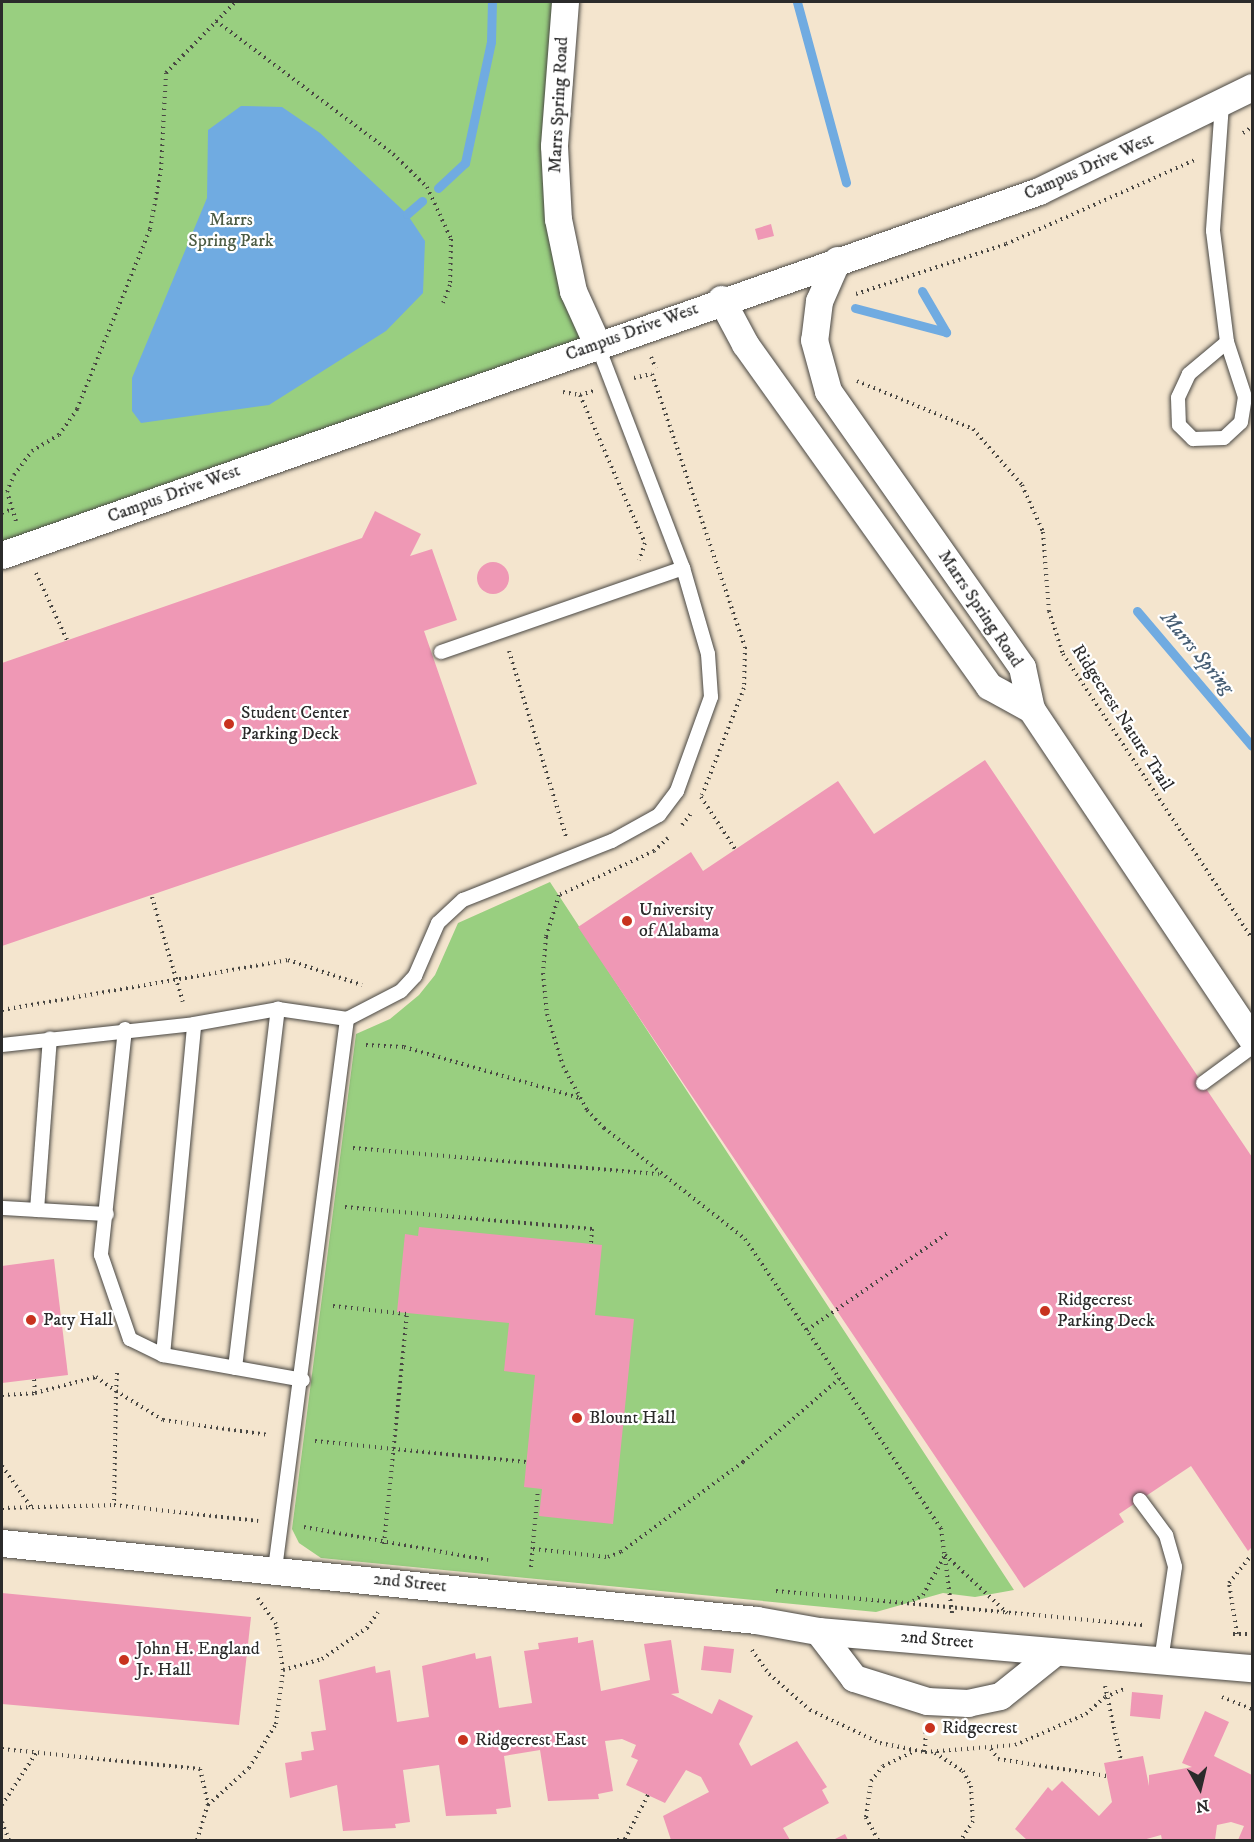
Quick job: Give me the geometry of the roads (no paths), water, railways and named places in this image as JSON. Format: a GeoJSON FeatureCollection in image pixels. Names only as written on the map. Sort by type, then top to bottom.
{"type":"FeatureCollection","features":[{"type":"Feature","properties":{"kind":"street","name":"Marrs Spring Road"},"geometry":{"type":"LineString","coordinates":[[565,2],[554,146],[558,219],[573,291],[597,345]]}},
{"type":"Feature","properties":{"kind":"street","name":"Campus Drive West"},"geometry":{"type":"LineString","coordinates":[[13,551],[721,299],[1039,191],[1222,104],[1252,87]]}},
{"type":"Feature","properties":{"kind":"street","name":"Marrs Spring Road"},"geometry":{"type":"LineString","coordinates":[[837,260],[819,301],[814,340],[828,391],[1022,667],[1031,709],[1252,1040]]}},
{"type":"Feature","properties":{"kind":"street"},"geometry":{"type":"LineString","coordinates":[[721,299],[746,344],[989,686],[1031,709]]}},
{"type":"Feature","properties":{"kind":"street","name":"2nd Street"},"geometry":{"type":"LineString","coordinates":[[2,1543],[275,1569],[818,1631],[1252,1668]]}},
{"type":"Feature","properties":{"kind":"street"},"geometry":{"type":"LineString","coordinates":[[818,1631],[854,1678],[888,1693],[927,1701],[968,1703],[1000,1696],[1055,1652]]}},
{"type":"Feature","properties":{"kind":"lane"},"geometry":{"type":"LineString","coordinates":[[1222,104],[1213,231],[1227,342],[1245,397],[1241,422],[1224,438],[1193,438],[1179,425],[1178,398],[1189,374],[1227,342]]}},
{"type":"Feature","properties":{"kind":"lane"},"geometry":{"type":"LineString","coordinates":[[2,1046],[125,1029],[194,1024],[278,1009],[354,1017],[416,976],[449,909],[659,815],[677,791],[711,697],[708,654],[683,568],[597,345]]}},
{"type":"Feature","properties":{"kind":"lane"},"geometry":{"type":"LineString","coordinates":[[441,652],[683,568]]}},
{"type":"Feature","properties":{"kind":"lane"},"geometry":{"type":"LineString","coordinates":[[235,1368],[278,1009]]}},
{"type":"Feature","properties":{"kind":"lane"},"geometry":{"type":"LineString","coordinates":[[275,1569],[291,1438],[303,1380],[354,1017]]}},
{"type":"Feature","properties":{"kind":"lane"},"geometry":{"type":"LineString","coordinates":[[163,1355],[194,1024]]}},
{"type":"Feature","properties":{"kind":"lane"},"geometry":{"type":"LineString","coordinates":[[125,1029],[101,1255],[116,1311],[130,1339],[163,1355],[303,1380]]}},
{"type":"Feature","properties":{"kind":"lane"},"geometry":{"type":"LineString","coordinates":[[37,1210],[50,1038]]}},
{"type":"Feature","properties":{"kind":"lane"},"geometry":{"type":"LineString","coordinates":[[1203,1083],[1252,1047]]}},
{"type":"Feature","properties":{"kind":"lane"},"geometry":{"type":"LineString","coordinates":[[2,1208],[107,1214]]}},
{"type":"Feature","properties":{"kind":"lane"},"geometry":{"type":"LineString","coordinates":[[1140,1500],[1173,1551],[1168,1628],[1161,1661]]}},
{"type":"Feature","properties":{"kind":"water"},"geometry":{"type":"Polygon","coordinates":[[[241,106],[282,107],[320,133],[407,214],[425,241],[423,293],[386,331],[269,405],[141,423],[132,411],[132,378],[207,198],[208,130],[241,106]]]}},
{"type":"Feature","properties":{"kind":"waterway"},"geometry":{"type":"LineString","coordinates":[[438,188],[465,163],[491,42],[492,2]]}},
{"type":"Feature","properties":{"kind":"waterway"},"geometry":{"type":"LineString","coordinates":[[797,2],[846,182]]}},
{"type":"Feature","properties":{"kind":"waterway","name":"Marrs Spring"},"geometry":{"type":"LineString","coordinates":[[407,214],[422,201]]}},
{"type":"Feature","properties":{"kind":"waterway"},"geometry":{"type":"LineString","coordinates":[[922,291],[946,332]]}},
{"type":"Feature","properties":{"kind":"waterway"},"geometry":{"type":"LineString","coordinates":[[855,308],[946,332]]}},
{"type":"Feature","properties":{"kind":"waterway","name":"Marrs Spring"},"geometry":{"type":"LineString","coordinates":[[1137,611],[1252,746]]}},
{"type":"Feature","properties":{"kind":"place","name":"Student Center Parking Deck"},"geometry":{"type":"Point","coordinates":[229,724]}},
{"type":"Feature","properties":{"kind":"place","name":"University of Alabama"},"geometry":{"type":"Point","coordinates":[627,921]}},
{"type":"Feature","properties":{"kind":"place","name":"Ridgecrest Parking Deck"},"geometry":{"type":"Point","coordinates":[1045,1311]}},
{"type":"Feature","properties":{"kind":"place","name":"Paty Hall"},"geometry":{"type":"Point","coordinates":[31,1320]}},
{"type":"Feature","properties":{"kind":"place","name":"Blount Hall"},"geometry":{"type":"Point","coordinates":[577,1418]}},
{"type":"Feature","properties":{"kind":"place","name":"John H. England Jr. Hall"},"geometry":{"type":"Point","coordinates":[124,1660]}},
{"type":"Feature","properties":{"kind":"place","name":"Ridgecrest"},"geometry":{"type":"Point","coordinates":[930,1728]}},
{"type":"Feature","properties":{"kind":"place","name":"Ridgecrest East"},"geometry":{"type":"Point","coordinates":[463,1740]}},
{"type":"Feature","properties":{"kind":"park label","name":"Marrs Spring Park"},"geometry":{"type":"Point","coordinates":[231,231]}}]}
